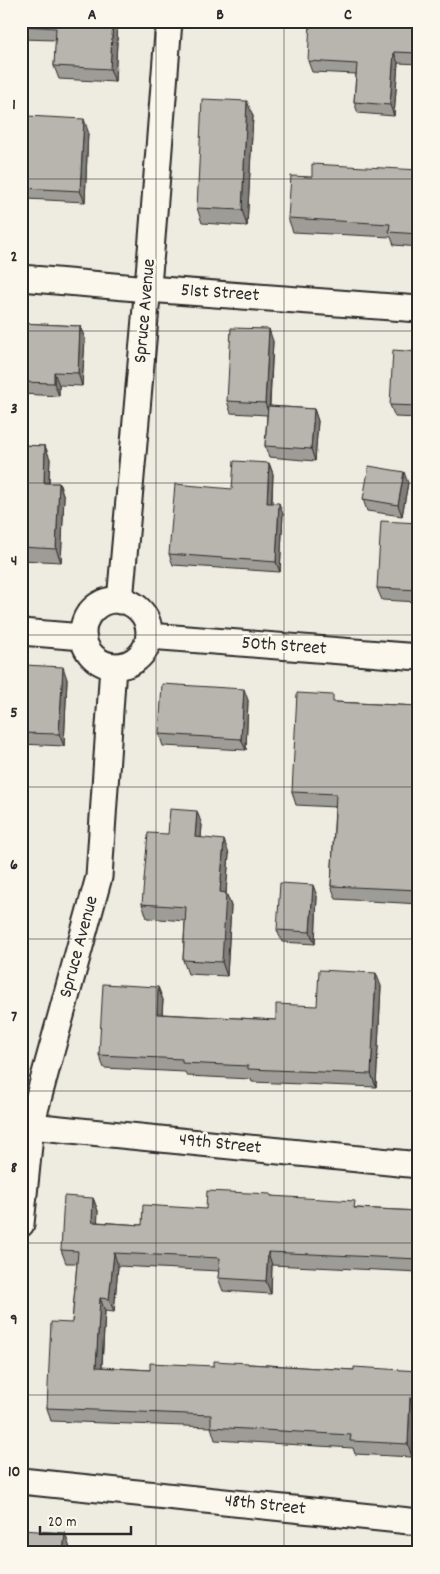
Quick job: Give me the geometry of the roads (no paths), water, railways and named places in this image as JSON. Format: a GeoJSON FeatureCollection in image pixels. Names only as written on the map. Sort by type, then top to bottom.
{"type":"FeatureCollection","features":[{"type":"Feature","properties":{"kind":"street","name":"Spruce Avenue"},"geometry":{"type":"LineString","coordinates":[[120,601],[148,289],[169,21]]}},
{"type":"Feature","properties":{"kind":"street","name":"51st Street"},"geometry":{"type":"LineString","coordinates":[[21,278],[419,309]]}},
{"type":"Feature","properties":{"kind":"street"},"geometry":{"type":"LineString","coordinates":[[110,601],[120,601],[130,603],[138,609],[148,626],[149,636],[144,651],[133,662],[123,666],[113,666],[102,663],[92,657],[86,648],[83,627],[92,609],[110,601]]}},
{"type":"Feature","properties":{"kind":"street"},"geometry":{"type":"LineString","coordinates":[[21,632],[83,637]]}},
{"type":"Feature","properties":{"kind":"street","name":"50th Street"},"geometry":{"type":"LineString","coordinates":[[149,636],[419,657]]}},
{"type":"Feature","properties":{"kind":"street","name":"Spruce Avenue"},"geometry":{"type":"LineString","coordinates":[[21,1224],[26,1125],[98,877],[113,666]]}},
{"type":"Feature","properties":{"kind":"street","name":"49th Street"},"geometry":{"type":"LineString","coordinates":[[26,1125],[419,1165]]}},
{"type":"Feature","properties":{"kind":"street","name":"48th Street"},"geometry":{"type":"LineString","coordinates":[[21,1481],[419,1522]]}}]}
